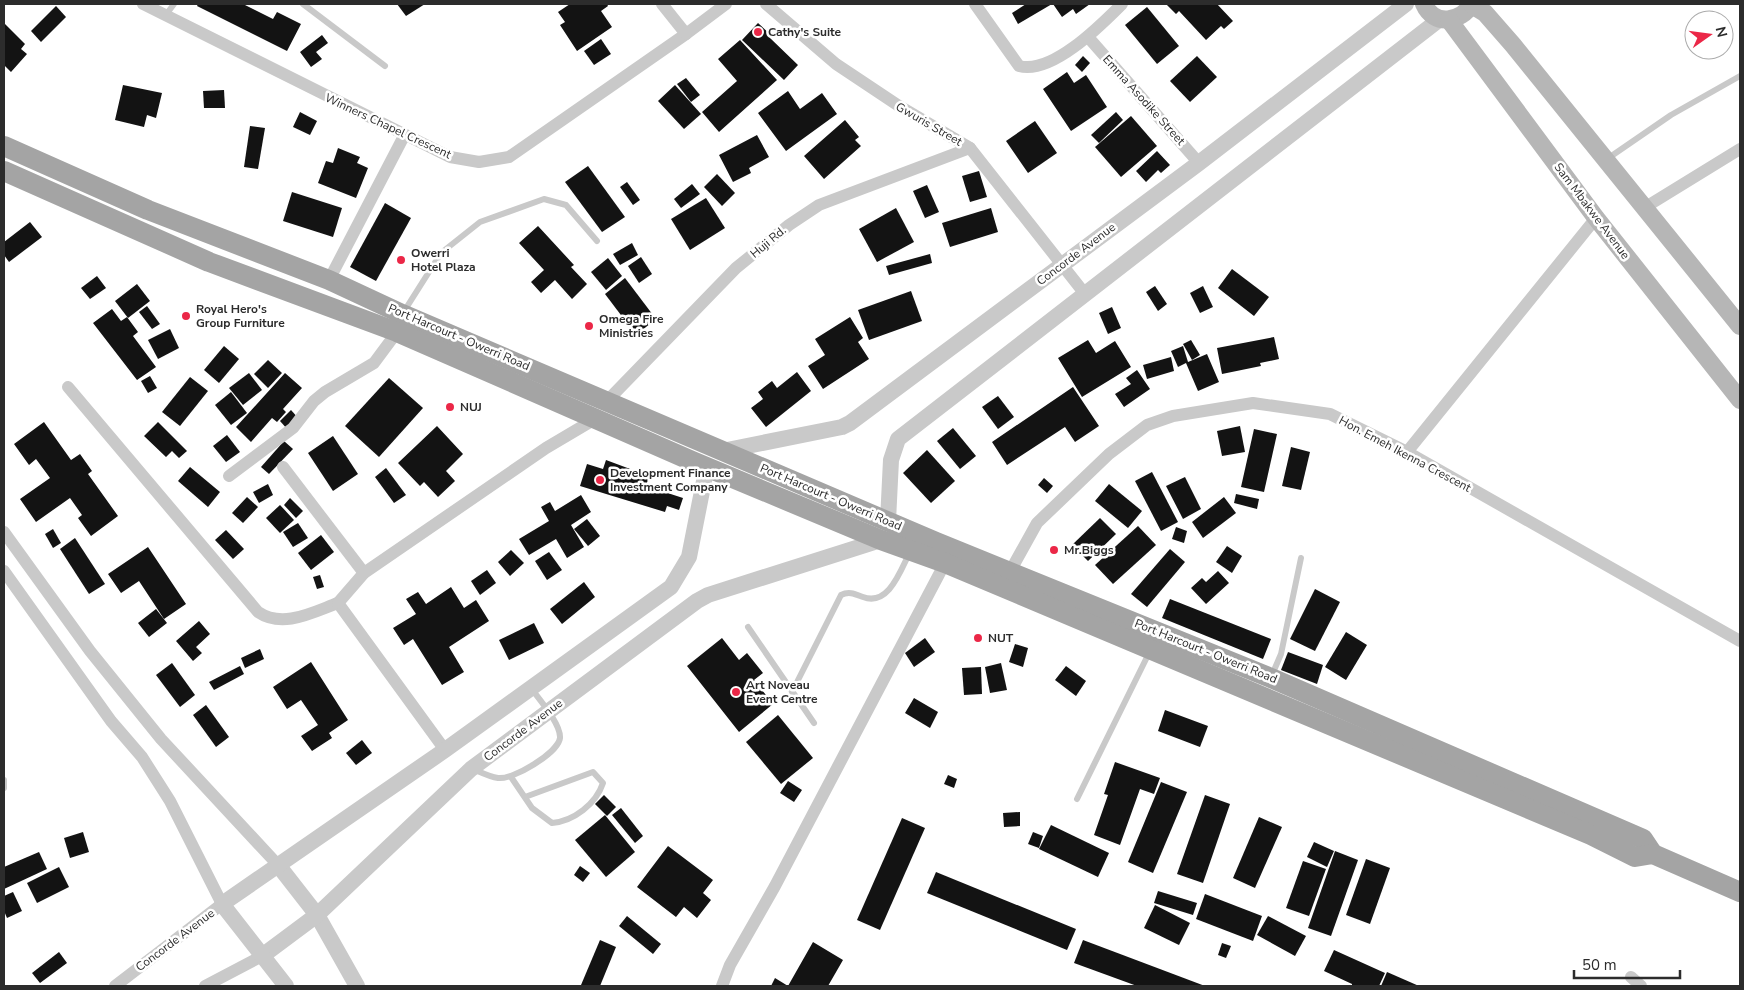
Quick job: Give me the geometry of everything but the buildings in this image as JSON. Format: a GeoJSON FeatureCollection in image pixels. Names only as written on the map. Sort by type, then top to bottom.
{"type":"FeatureCollection","features":[{"type":"Feature","properties":{"kind":"main road","name":"Sam Mbakwe Avenue"},"geometry":{"type":"LineString","coordinates":[[1424,4],[1432,15],[1444,20],[1596,218],[1740,400]]}},
{"type":"Feature","properties":{"kind":"main road"},"geometry":{"type":"LineString","coordinates":[[1444,20],[1458,18],[1466,13],[1472,4],[1485,13],[1740,326]]}},
{"type":"Feature","properties":{"kind":"main road","name":"Port Harcourt - Owerri Road"},"geometry":{"type":"LineString","coordinates":[[4,146],[148,210],[329,280],[400,323],[595,419],[881,540],[945,563],[1006,579],[1271,678],[1593,827],[1634,857],[1653,854],[1740,892]]}},
{"type":"Feature","properties":{"kind":"main road","name":"Port Harcourt - Owerri Road"},"geometry":{"type":"LineString","coordinates":[[4,171],[209,262],[400,323],[608,400],[722,451],[888,521],[1150,650],[1593,827]]}},
{"type":"Feature","properties":{"kind":"main road"},"geometry":{"type":"LineString","coordinates":[[93,211],[100,188]]}},
{"type":"Feature","properties":{"kind":"main road"},"geometry":{"type":"LineString","coordinates":[[595,419],[608,400]]}},
{"type":"Feature","properties":{"kind":"street","name":"Winners Chapel Crescent"},"geometry":{"type":"LineString","coordinates":[[143,4],[404,136],[450,157],[479,162],[509,157],[726,4]]}},
{"type":"Feature","properties":{"kind":"street"},"geometry":{"type":"LineString","coordinates":[[662,4],[686,34]]}},
{"type":"Feature","properties":{"kind":"street","name":"Gwuris Street"},"geometry":{"type":"LineString","coordinates":[[766,4],[836,64],[898,106],[970,148],[1084,294]]}},
{"type":"Feature","properties":{"kind":"street"},"geometry":{"type":"LineString","coordinates":[[975,4],[1019,66],[1027,68],[1044,64],[1088,38],[1122,4]]}},
{"type":"Feature","properties":{"kind":"street","name":"Concorde Avenue"},"geometry":{"type":"LineString","coordinates":[[722,451],[842,427],[1199,163],[1406,4]]}},
{"type":"Feature","properties":{"kind":"street"},"geometry":{"type":"LineString","coordinates":[[888,521],[892,460],[898,439],[1084,294],[1444,20]]}},
{"type":"Feature","properties":{"kind":"street","name":"Emma Asodike Street"},"geometry":{"type":"LineString","coordinates":[[1088,38],[1199,163]]}},
{"type":"Feature","properties":{"kind":"street"},"geometry":{"type":"LineString","coordinates":[[329,280],[404,136]]}},
{"type":"Feature","properties":{"kind":"street","name":"Huji Rd."},"geometry":{"type":"LineString","coordinates":[[608,400],[736,268],[789,224],[819,205],[970,148]]}},
{"type":"Feature","properties":{"kind":"street"},"geometry":{"type":"LineString","coordinates":[[1644,208],[1740,149]]}},
{"type":"Feature","properties":{"kind":"street"},"geometry":{"type":"LineString","coordinates":[[1407,452],[1596,218]]}},
{"type":"Feature","properties":{"kind":"street"},"geometry":{"type":"LineString","coordinates":[[229,476],[293,428],[314,401],[325,392],[367,369],[400,323]]}},
{"type":"Feature","properties":{"kind":"street"},"geometry":{"type":"LineString","coordinates":[[68,386],[258,612],[265,617],[284,619],[299,617],[338,603],[364,573],[546,448],[595,419]]}},
{"type":"Feature","properties":{"kind":"street","name":"Hon. Emeh Ikenna Crescent"},"geometry":{"type":"LineString","coordinates":[[1006,579],[1037,523],[1095,468],[1147,425],[1173,416],[1253,403],[1330,414],[1407,452],[1740,641]]}},
{"type":"Feature","properties":{"kind":"street","name":"Concorde Avenue"},"geometry":{"type":"LineString","coordinates":[[114,986],[222,904],[445,750],[671,587],[689,557],[707,466]]}},
{"type":"Feature","properties":{"kind":"street"},"geometry":{"type":"LineString","coordinates":[[283,467],[364,573]]}},
{"type":"Feature","properties":{"kind":"street"},"geometry":{"type":"LineString","coordinates":[[4,532],[90,651],[161,739],[278,865],[317,915],[357,986]]}},
{"type":"Feature","properties":{"kind":"street","name":"Concorde Avenue"},"geometry":{"type":"LineString","coordinates":[[205,986],[262,956],[317,915],[472,768],[548,710],[708,595],[881,540]]}},
{"type":"Feature","properties":{"kind":"street"},"geometry":{"type":"LineString","coordinates":[[722,986],[730,965],[775,886],[945,563]]}},
{"type":"Feature","properties":{"kind":"street"},"geometry":{"type":"LineString","coordinates":[[4,570],[111,721],[142,757],[170,801],[222,904],[286,986]]}},
{"type":"Feature","properties":{"kind":"street"},"geometry":{"type":"LineString","coordinates":[[338,603],[445,750]]}},
{"type":"Feature","properties":{"kind":"street"},"geometry":{"type":"LineString","coordinates":[[1631,977],[1641,986]]}},
{"type":"Feature","properties":{"kind":"lane"},"geometry":{"type":"LineString","coordinates":[[165,16],[174,4]]}},
{"type":"Feature","properties":{"kind":"lane"},"geometry":{"type":"LineString","coordinates":[[304,4],[385,66]]}},
{"type":"Feature","properties":{"kind":"lane"},"geometry":{"type":"LineString","coordinates":[[1606,160],[1671,115],[1740,76]]}},
{"type":"Feature","properties":{"kind":"lane"},"geometry":{"type":"LineString","coordinates":[[400,323],[441,253],[480,222],[544,199],[566,205],[597,241]]}},
{"type":"Feature","properties":{"kind":"lane"},"geometry":{"type":"LineString","coordinates":[[792,692],[840,594],[853,593],[868,599],[878,599],[890,590],[910,551]]}},
{"type":"Feature","properties":{"kind":"lane"},"geometry":{"type":"LineString","coordinates":[[1271,678],[1281,654],[1301,558]]}},
{"type":"Feature","properties":{"kind":"lane"},"geometry":{"type":"LineString","coordinates":[[748,627],[814,723]]}},
{"type":"Feature","properties":{"kind":"lane"},"geometry":{"type":"LineString","coordinates":[[1078,799],[1150,650]]}},
{"type":"Feature","properties":{"kind":"lane"},"geometry":{"type":"LineString","coordinates":[[472,768],[498,778],[511,777],[529,768],[556,746],[560,738],[548,710],[531,688]]}},
{"type":"Feature","properties":{"kind":"lane"},"geometry":{"type":"LineString","coordinates":[[511,777],[524,797],[532,808],[552,823],[572,819],[600,794],[603,783],[593,772],[524,797]]}},
{"type":"Feature","properties":{"kind":"lane"},"geometry":{"type":"LineString","coordinates":[[4,780],[4,788]]}},
{"type":"Feature","properties":{"kind":"place","name":"Cathy's Suite"},"geometry":{"type":"Point","coordinates":[758,32]}},
{"type":"Feature","properties":{"kind":"place","name":"Owerri Hotel Plaza"},"geometry":{"type":"Point","coordinates":[401,260]}},
{"type":"Feature","properties":{"kind":"place","name":"Royal Hero's Group Furniture"},"geometry":{"type":"Point","coordinates":[186,316]}},
{"type":"Feature","properties":{"kind":"place","name":"Omega Fire Ministries"},"geometry":{"type":"Point","coordinates":[589,326]}},
{"type":"Feature","properties":{"kind":"place","name":"NUJ"},"geometry":{"type":"Point","coordinates":[450,407]}},
{"type":"Feature","properties":{"kind":"place","name":"Development Finance Investment Company"},"geometry":{"type":"Point","coordinates":[600,480]}},
{"type":"Feature","properties":{"kind":"place","name":"Mr.Biggs"},"geometry":{"type":"Point","coordinates":[1054,550]}},
{"type":"Feature","properties":{"kind":"place","name":"NUT"},"geometry":{"type":"Point","coordinates":[978,638]}},
{"type":"Feature","properties":{"kind":"place","name":"Art Noveau Event Centre"},"geometry":{"type":"Point","coordinates":[736,692]}}]}
